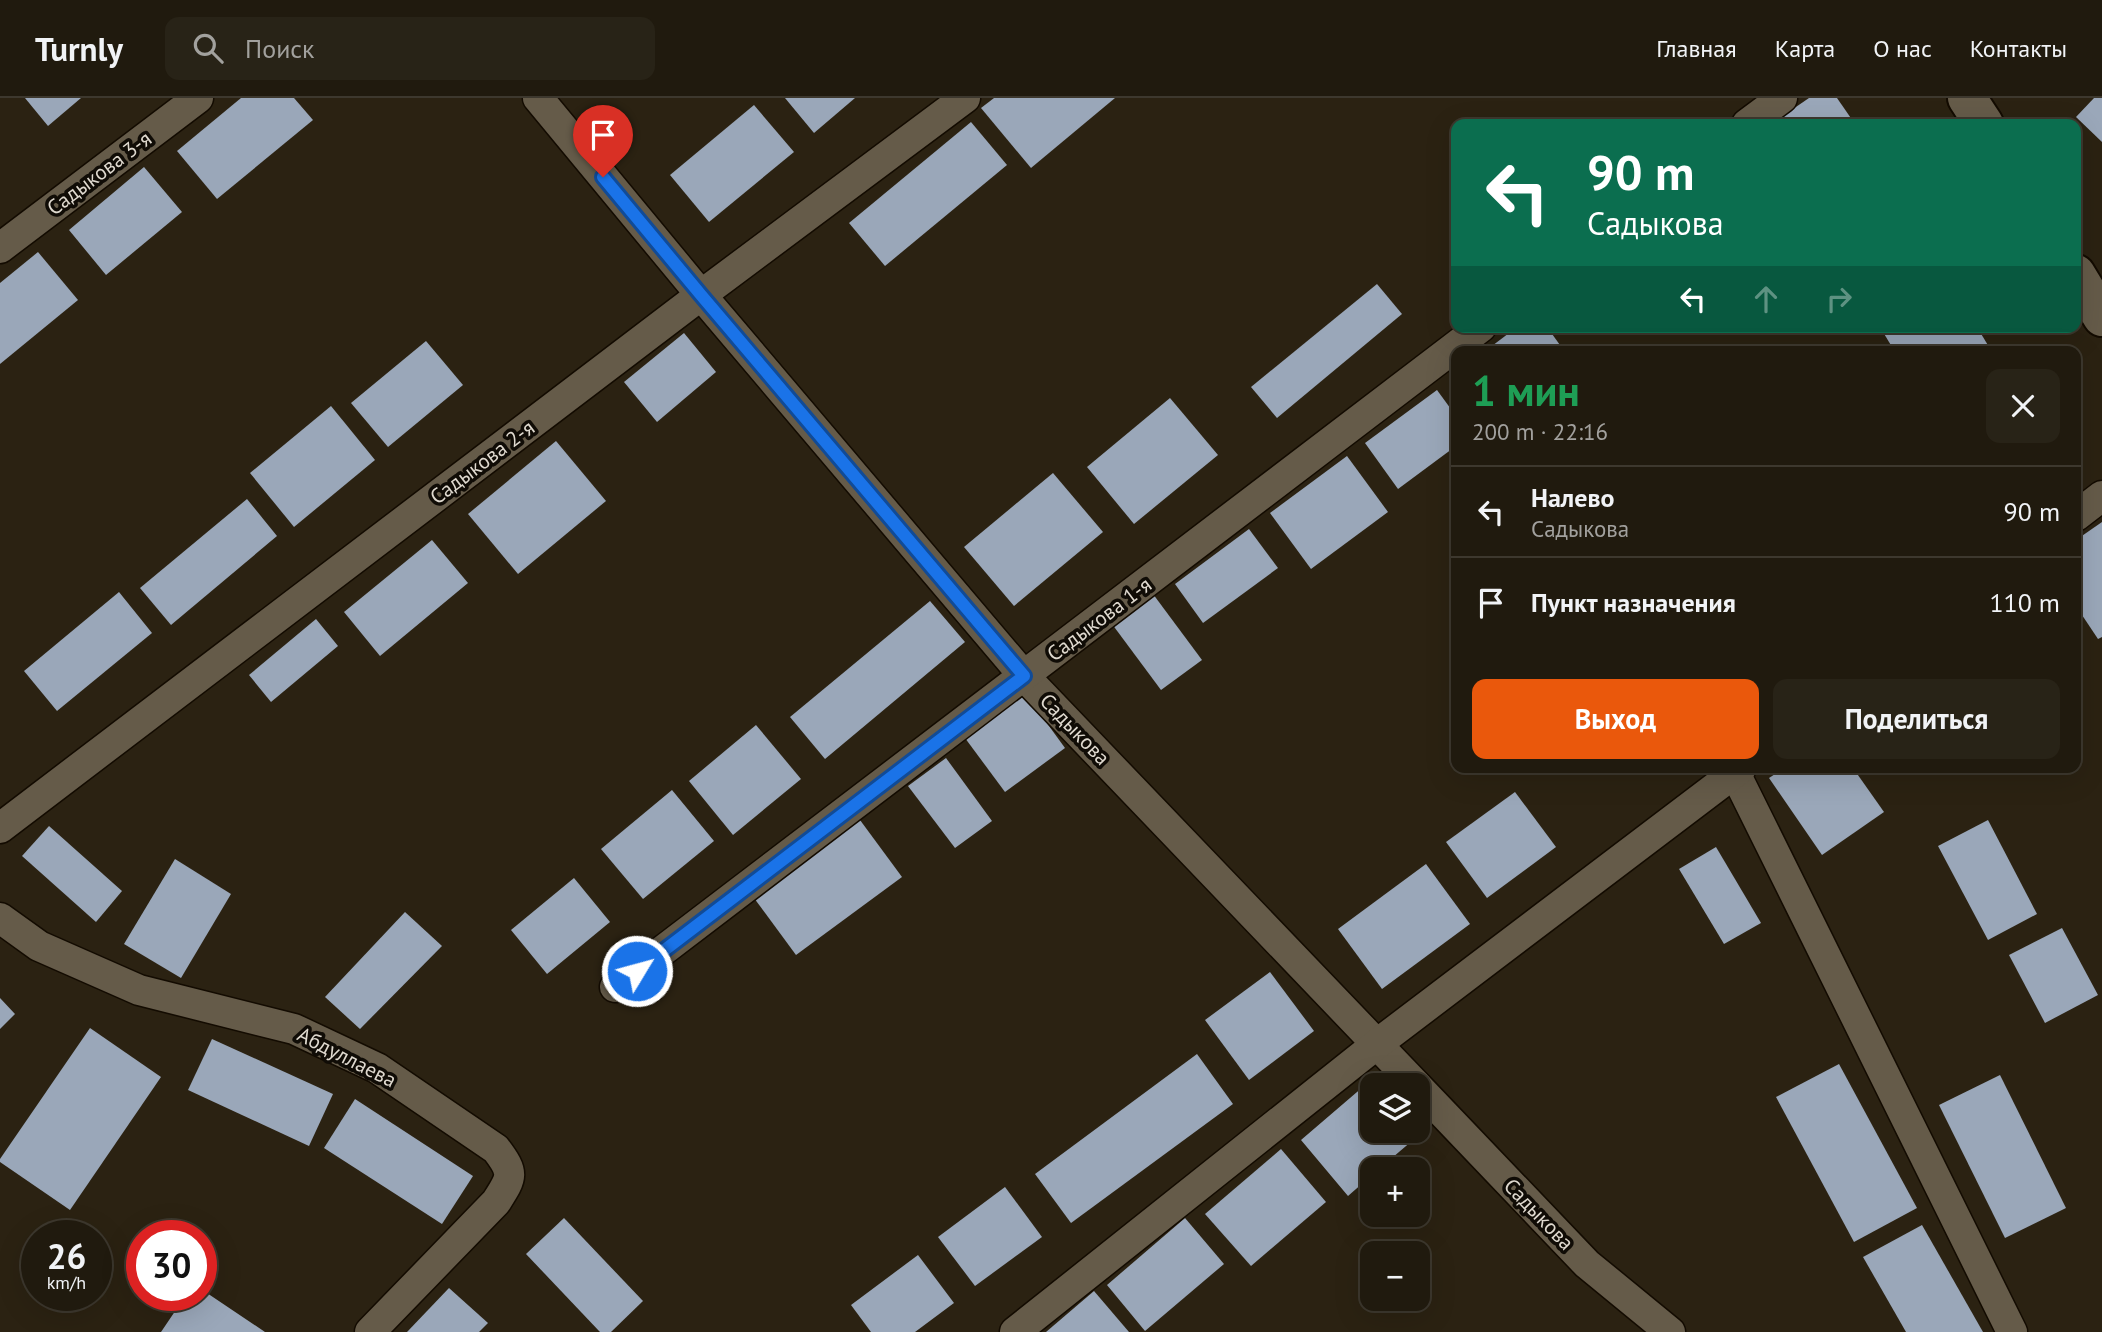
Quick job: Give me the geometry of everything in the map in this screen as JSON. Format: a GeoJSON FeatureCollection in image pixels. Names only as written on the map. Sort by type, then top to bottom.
{"type":"FeatureCollection","features":[{"type":"Feature","properties":{"kind":"main road"},"geometry":{"type":"LineString","coordinates":[[1967,98],[1980,119]]}},
{"type":"Feature","properties":{"kind":"main road"},"geometry":{"type":"LineString","coordinates":[[2081,282],[2102,317]]}},
{"type":"Feature","properties":{"kind":"street","name":"Садыкова 3-я"},"geometry":{"type":"LineString","coordinates":[[0,248],[198,98]]}},
{"type":"Feature","properties":{"kind":"street","name":"Садыкова"},"geometry":{"type":"LineString","coordinates":[[538,98],[1024,676],[1405,1073]]}},
{"type":"Feature","properties":{"kind":"street","name":"Садыкова 2-я"},"geometry":{"type":"LineString","coordinates":[[0,828],[701,295],[965,98]]}},
{"type":"Feature","properties":{"kind":"street"},"geometry":{"type":"LineString","coordinates":[[1754,119],[1782,98]]}},
{"type":"Feature","properties":{"kind":"street","name":"Садыкова 1-я"},"geometry":{"type":"LineString","coordinates":[[1456,346],[1473,333]]}},
{"type":"Feature","properties":{"kind":"street","name":"Садыкова 1-я"},"geometry":{"type":"LineString","coordinates":[[615,987],[1451,350]]}},
{"type":"Feature","properties":{"kind":"street"},"geometry":{"type":"LineString","coordinates":[[2081,512],[2102,496]]}},
{"type":"Feature","properties":{"kind":"street"},"geometry":{"type":"LineString","coordinates":[[1015,1332],[1377,1044],[1735,773]]}},
{"type":"Feature","properties":{"kind":"street"},"geometry":{"type":"LineString","coordinates":[[1739,773],[2012,1332]]}},
{"type":"Feature","properties":{"kind":"street","name":"Абдуллаева"},"geometry":{"type":"LineString","coordinates":[[0,918],[39,946],[139,990],[294,1029],[377,1068],[496,1149],[510,1167],[510,1180],[496,1202],[370,1332]]}},
{"type":"Feature","properties":{"kind":"street","name":"Садыкова"},"geometry":{"type":"LineString","coordinates":[[1430,1100],[1587,1265],[1660,1329]]}},
{"type":"Feature","properties":{"kind":"building"},"geometry":{"type":"Polygon","coordinates":[[[25,98],[81,98],[48,126],[25,98]]]}},
{"type":"Feature","properties":{"kind":"building"},"geometry":{"type":"Polygon","coordinates":[[[241,98],[294,98],[313,120],[217,199],[177,151],[241,98]]]}},
{"type":"Feature","properties":{"kind":"building"},"geometry":{"type":"Polygon","coordinates":[[[785,98],[855,98],[814,133],[785,98]]]}},
{"type":"Feature","properties":{"kind":"building"},"geometry":{"type":"Polygon","coordinates":[[[994,98],[1115,98],[1031,168],[981,108],[994,98]]]}},
{"type":"Feature","properties":{"kind":"building"},"geometry":{"type":"Polygon","coordinates":[[[1809,98],[1837,98],[1852,119],[1778,119],[1809,98]]]}},
{"type":"Feature","properties":{"kind":"building"},"geometry":{"type":"Polygon","coordinates":[[[2094,98],[2102,98],[2102,142],[2081,119],[2076,117],[2094,98]]]}},
{"type":"Feature","properties":{"kind":"building"},"geometry":{"type":"Polygon","coordinates":[[[754,105],[794,152],[709,222],[670,175],[754,105]]]}},
{"type":"Feature","properties":{"kind":"building"},"geometry":{"type":"Polygon","coordinates":[[[971,122],[1007,165],[885,266],[849,223],[971,122]]]}},
{"type":"Feature","properties":{"kind":"building"},"geometry":{"type":"Polygon","coordinates":[[[144,167],[182,212],[106,275],[69,230],[144,167]]]}},
{"type":"Feature","properties":{"kind":"building"},"geometry":{"type":"Polygon","coordinates":[[[38,252],[78,300],[0,364],[0,283],[38,252]]]}},
{"type":"Feature","properties":{"kind":"building"},"geometry":{"type":"Polygon","coordinates":[[[1377,284],[1402,314],[1277,418],[1251,387],[1377,284]]]}},
{"type":"Feature","properties":{"kind":"building"},"geometry":{"type":"Polygon","coordinates":[[[684,333],[716,372],[657,422],[624,382],[684,333]]]}},
{"type":"Feature","properties":{"kind":"building"},"geometry":{"type":"Polygon","coordinates":[[[1509,333],[1551,333],[1561,346],[1492,346],[1509,333]]]}},
{"type":"Feature","properties":{"kind":"building"},"geometry":{"type":"Polygon","coordinates":[[[1884,333],[1981,333],[1988,346],[1891,346],[1884,333]]]}},
{"type":"Feature","properties":{"kind":"building"},"geometry":{"type":"Polygon","coordinates":[[[426,341],[463,385],[388,447],[351,403],[426,341]]]}},
{"type":"Feature","properties":{"kind":"building"},"geometry":{"type":"Polygon","coordinates":[[[1437,390],[1451,409],[1451,450],[1398,489],[1365,443],[1437,390]]]}},
{"type":"Feature","properties":{"kind":"building"},"geometry":{"type":"Polygon","coordinates":[[[1170,398],[1218,455],[1134,524],[1087,467],[1170,398]]]}},
{"type":"Feature","properties":{"kind":"building"},"geometry":{"type":"Polygon","coordinates":[[[331,406],[375,460],[294,527],[250,473],[331,406]]]}},
{"type":"Feature","properties":{"kind":"building"},"geometry":{"type":"Polygon","coordinates":[[[556,441],[606,501],[518,574],[468,514],[556,441]]]}},
{"type":"Feature","properties":{"kind":"building"},"geometry":{"type":"Polygon","coordinates":[[[1347,456],[1388,512],[1311,569],[1270,513],[1347,456]]]}},
{"type":"Feature","properties":{"kind":"building"},"geometry":{"type":"Polygon","coordinates":[[[1053,473],[1103,532],[1014,606],[964,547],[1053,473]]]}},
{"type":"Feature","properties":{"kind":"building"},"geometry":{"type":"Polygon","coordinates":[[[247,499],[277,536],[171,625],[140,588],[247,499]]]}},
{"type":"Feature","properties":{"kind":"building"},"geometry":{"type":"Polygon","coordinates":[[[2102,522],[2102,637],[2098,639],[2081,614],[2081,537],[2102,522]]]}},
{"type":"Feature","properties":{"kind":"building"},"geometry":{"type":"Polygon","coordinates":[[[1249,529],[1278,568],[1203,623],[1175,584],[1249,529]]]}},
{"type":"Feature","properties":{"kind":"building"},"geometry":{"type":"Polygon","coordinates":[[[432,540],[468,583],[380,656],[344,612],[432,540]]]}},
{"type":"Feature","properties":{"kind":"building"},"geometry":{"type":"Polygon","coordinates":[[[119,592],[152,633],[57,711],[24,671],[119,592]]]}},
{"type":"Feature","properties":{"kind":"building"},"geometry":{"type":"Polygon","coordinates":[[[1153,594],[1202,660],[1161,690],[1112,624],[1153,594]]]}},
{"type":"Feature","properties":{"kind":"building"},"geometry":{"type":"Polygon","coordinates":[[[930,601],[965,642],[825,759],[790,717],[930,601]]]}},
{"type":"Feature","properties":{"kind":"building"},"geometry":{"type":"Polygon","coordinates":[[[316,619],[338,646],[271,702],[249,675],[316,619]]]}},
{"type":"Feature","properties":{"kind":"building"},"geometry":{"type":"Polygon","coordinates":[[[1025,693],[1065,748],[1005,792],[965,738],[1025,693]]]}},
{"type":"Feature","properties":{"kind":"building"},"geometry":{"type":"Polygon","coordinates":[[[756,725],[801,779],[733,835],[689,781],[756,725]]]}},
{"type":"Feature","properties":{"kind":"building"},"geometry":{"type":"Polygon","coordinates":[[[946,758],[992,821],[955,848],[908,786],[946,758]]]}},
{"type":"Feature","properties":{"kind":"building"},"geometry":{"type":"Polygon","coordinates":[[[1776,773],[1857,773],[1884,812],[1822,855],[1769,778],[1776,773]]]}},
{"type":"Feature","properties":{"kind":"building"},"geometry":{"type":"Polygon","coordinates":[[[672,790],[714,841],[643,899],[601,849],[672,790]]]}},
{"type":"Feature","properties":{"kind":"building"},"geometry":{"type":"Polygon","coordinates":[[[1515,792],[1556,847],[1487,898],[1446,842],[1515,792]]]}},
{"type":"Feature","properties":{"kind":"building"},"geometry":{"type":"Polygon","coordinates":[[[860,820],[902,877],[796,955],[754,898],[860,820]]]}},
{"type":"Feature","properties":{"kind":"building"},"geometry":{"type":"Polygon","coordinates":[[[1988,820],[2037,914],[1988,940],[1938,846],[1988,820]]]}},
{"type":"Feature","properties":{"kind":"building"},"geometry":{"type":"Polygon","coordinates":[[[49,826],[122,891],[96,922],[22,856],[49,826]]]}},
{"type":"Feature","properties":{"kind":"building"},"geometry":{"type":"Polygon","coordinates":[[[1716,847],[1761,923],[1724,944],[1679,869],[1716,847]]]}},
{"type":"Feature","properties":{"kind":"building"},"geometry":{"type":"Polygon","coordinates":[[[175,859],[231,894],[181,978],[124,944],[175,859]]]}},
{"type":"Feature","properties":{"kind":"building"},"geometry":{"type":"Polygon","coordinates":[[[1426,864],[1470,924],[1382,989],[1338,929],[1426,864]]]}},
{"type":"Feature","properties":{"kind":"building"},"geometry":{"type":"Polygon","coordinates":[[[574,878],[610,922],[547,974],[511,930],[574,878]]]}},
{"type":"Feature","properties":{"kind":"building"},"geometry":{"type":"Polygon","coordinates":[[[405,912],[442,946],[360,1029],[325,997],[405,912]]]}},
{"type":"Feature","properties":{"kind":"building"},"geometry":{"type":"Polygon","coordinates":[[[2062,928],[2098,995],[2045,1023],[2009,955],[2062,928]]]}},
{"type":"Feature","properties":{"kind":"building"},"geometry":{"type":"Polygon","coordinates":[[[1270,972],[1314,1031],[1249,1080],[1205,1020],[1270,972]]]}},
{"type":"Feature","properties":{"kind":"building"},"geometry":{"type":"Polygon","coordinates":[[[0,998],[15,1014],[0,1029],[0,998]]]}},
{"type":"Feature","properties":{"kind":"building"},"geometry":{"type":"Polygon","coordinates":[[[90,1028],[161,1077],[70,1210],[0,1162],[0,1159],[90,1028]]]}},
{"type":"Feature","properties":{"kind":"building"},"geometry":{"type":"Polygon","coordinates":[[[212,1039],[333,1094],[309,1146],[188,1090],[212,1039]]]}},
{"type":"Feature","properties":{"kind":"building"},"geometry":{"type":"Polygon","coordinates":[[[1197,1054],[1233,1104],[1071,1223],[1035,1174],[1197,1054]]]}},
{"type":"Feature","properties":{"kind":"building"},"geometry":{"type":"Polygon","coordinates":[[[1839,1064],[1917,1208],[1854,1242],[1776,1097],[1839,1064]]]}},
{"type":"Feature","properties":{"kind":"building"},"geometry":{"type":"Polygon","coordinates":[[[2000,1075],[2066,1208],[2005,1238],[1939,1105],[2000,1075]]]}},
{"type":"Feature","properties":{"kind":"building"},"geometry":{"type":"Polygon","coordinates":[[[1360,1089],[1360,1143],[1410,1143],[1393,1157],[1360,1157],[1360,1186],[1348,1196],[1301,1140],[1360,1089]]]}},
{"type":"Feature","properties":{"kind":"building"},"geometry":{"type":"Polygon","coordinates":[[[355,1099],[473,1176],[442,1224],[324,1148],[355,1099]]]}},
{"type":"Feature","properties":{"kind":"building"},"geometry":{"type":"Polygon","coordinates":[[[1281,1149],[1326,1202],[1251,1266],[1205,1214],[1281,1149]]]}},
{"type":"Feature","properties":{"kind":"building"},"geometry":{"type":"Polygon","coordinates":[[[1005,1187],[1042,1237],[975,1286],[938,1237],[1005,1187]]]}},
{"type":"Feature","properties":{"kind":"building"},"geometry":{"type":"Polygon","coordinates":[[[564,1218],[643,1301],[611,1332],[600,1332],[526,1254],[564,1218]]]}},
{"type":"Feature","properties":{"kind":"building"},"geometry":{"type":"Polygon","coordinates":[[[1185,1218],[1224,1264],[1145,1331],[1107,1285],[1185,1218]]]}},
{"type":"Feature","properties":{"kind":"building"},"geometry":{"type":"Polygon","coordinates":[[[1922,1225],[1983,1332],[1906,1332],[1863,1257],[1922,1225]]]}},
{"type":"Feature","properties":{"kind":"building"},"geometry":{"type":"Polygon","coordinates":[[[918,1255],[954,1303],[915,1332],[871,1332],[851,1305],[918,1255]]]}},
{"type":"Feature","properties":{"kind":"building"},"geometry":{"type":"Polygon","coordinates":[[[449,1288],[488,1323],[479,1332],[407,1332],[449,1288]]]}},
{"type":"Feature","properties":{"kind":"building"},"geometry":{"type":"Polygon","coordinates":[[[1094,1291],[1129,1332],[1046,1332],[1094,1291]]]}},
{"type":"Feature","properties":{"kind":"building"},"geometry":{"type":"Polygon","coordinates":[[[217,1300],[265,1332],[161,1332],[175,1311],[217,1311],[217,1300]]]}},
{"type":"Feature","properties":{"kind":"route"},"geometry":{"type":"LineString","coordinates":[[603,177],[1024,676],[637,971]]}}]}
